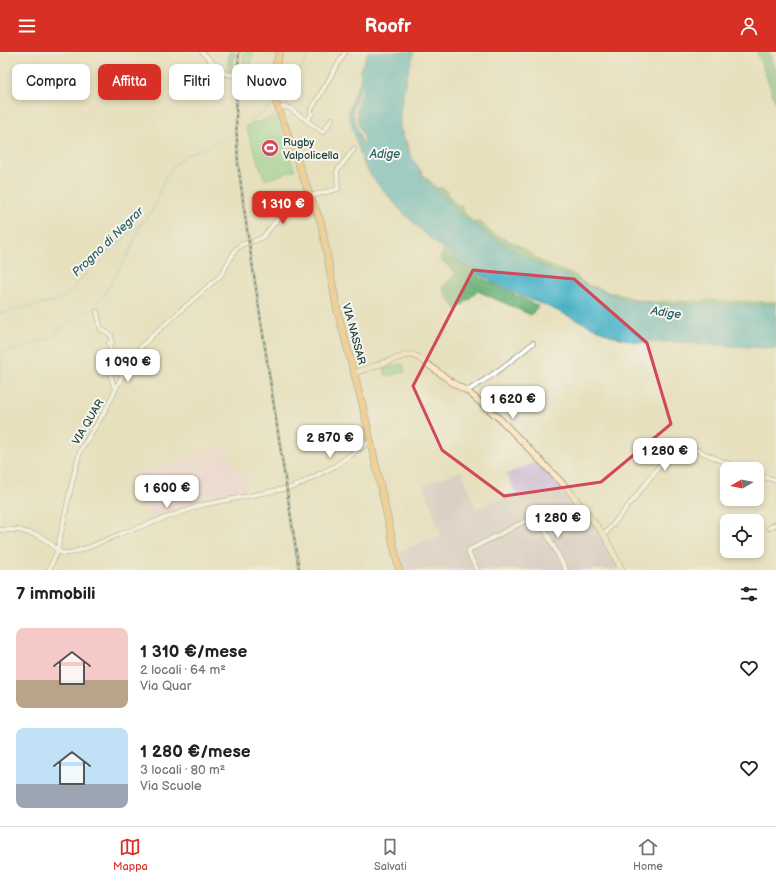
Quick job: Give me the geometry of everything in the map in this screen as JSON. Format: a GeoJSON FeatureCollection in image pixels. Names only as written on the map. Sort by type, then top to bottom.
{"type":"FeatureCollection","features":[{"type":"Feature","properties":{"kind":"main road","name":"VIA NASSAR"},"geometry":{"type":"LineString","coordinates":[[276,64],[280,52]]}},
{"type":"Feature","properties":{"kind":"main road","name":"VIA NASSAR"},"geometry":{"type":"LineString","coordinates":[[275,100],[321,222],[337,309],[363,407],[399,570]]}},
{"type":"Feature","properties":{"kind":"street"},"geometry":{"type":"LineString","coordinates":[[202,52],[220,70],[226,74],[232,75]]}},
{"type":"Feature","properties":{"kind":"street"},"geometry":{"type":"LineString","coordinates":[[307,121],[311,115],[311,110],[345,52]]}},
{"type":"Feature","properties":{"kind":"street"},"geometry":{"type":"LineString","coordinates":[[277,106],[289,108],[323,132],[332,119]]}},
{"type":"Feature","properties":{"kind":"street"},"geometry":{"type":"LineString","coordinates":[[254,242],[263,237],[286,209],[302,195],[310,196],[338,189],[338,171],[354,149]]}},
{"type":"Feature","properties":{"kind":"street","name":"VIA QUAR"},"geometry":{"type":"LineString","coordinates":[[49,570],[57,550],[80,452],[105,411],[127,366],[141,346],[221,275],[236,249],[246,243]]}},
{"type":"Feature","properties":{"kind":"street"},"geometry":{"type":"LineString","coordinates":[[98,312],[101,329],[111,335],[112,342],[109,344],[111,353],[109,368],[115,390]]}},
{"type":"Feature","properties":{"kind":"street"},"geometry":{"type":"LineString","coordinates":[[467,391],[507,365],[533,343]]}},
{"type":"Feature","properties":{"kind":"street"},"geometry":{"type":"LineString","coordinates":[[354,373],[407,355],[413,355],[452,383],[467,391],[501,420],[567,488],[604,535],[622,570]]}},
{"type":"Feature","properties":{"kind":"street"},"geometry":{"type":"LineString","coordinates":[[0,530],[18,530],[40,536],[57,550],[63,553],[70,553],[202,506],[294,487],[335,466],[371,441]]}},
{"type":"Feature","properties":{"kind":"street"},"geometry":{"type":"LineString","coordinates":[[604,535],[674,447],[684,444],[724,462]]}},
{"type":"Feature","properties":{"kind":"street"},"geometry":{"type":"LineString","coordinates":[[764,477],[776,480]]}},
{"type":"Feature","properties":{"kind":"street"},"geometry":{"type":"LineString","coordinates":[[477,570],[468,554],[469,550],[537,515],[566,570]]}},
{"type":"Feature","properties":{"kind":"street"},"geometry":{"type":"LineString","coordinates":[[769,528],[776,524]]}},
{"type":"Feature","properties":{"kind":"highlighted area"},"geometry":{"type":"Polygon","coordinates":[[[473,270],[574,279],[647,343],[671,424],[601,482],[504,496],[442,450],[413,386],[473,270]]]}},
{"type":"Feature","properties":{"kind":"shaded area"},"geometry":{"type":"Polygon","coordinates":[[[221,446],[244,475],[248,495],[230,497],[194,505],[150,520],[133,476],[221,446]]]}},
{"type":"Feature","properties":{"kind":"shaded area"},"geometry":{"type":"Polygon","coordinates":[[[537,462],[582,507],[608,544],[621,570],[403,570],[399,551],[441,535],[424,485],[462,470],[476,508],[516,493],[506,474],[537,462]]]}},
{"type":"Feature","properties":{"kind":"green space"},"geometry":{"type":"Polygon","coordinates":[[[229,52],[235,52],[232,72],[227,72],[229,52]]]}},
{"type":"Feature","properties":{"kind":"green space"},"geometry":{"type":"Polygon","coordinates":[[[244,52],[253,52],[251,64],[242,64],[244,52]]]}},
{"type":"Feature","properties":{"kind":"green space"},"geometry":{"type":"Polygon","coordinates":[[[757,52],[769,52],[776,69],[776,104],[757,52]]]}},
{"type":"Feature","properties":{"kind":"green space","name":"Rugby Valpolicella"},"geometry":{"type":"Polygon","coordinates":[[[276,116],[295,170],[265,180],[245,126],[276,116]]]}},
{"type":"Feature","properties":{"kind":"green space"},"geometry":{"type":"Polygon","coordinates":[[[400,128],[408,146],[410,155],[423,174],[437,188],[444,188],[452,200],[462,207],[464,212],[473,222],[481,222],[490,232],[520,246],[542,262],[577,276],[588,285],[610,293],[617,293],[630,298],[652,302],[713,300],[722,302],[776,302],[776,307],[678,305],[666,308],[586,291],[462,223],[405,158],[400,128]]]}},
{"type":"Feature","properties":{"kind":"green space"},"geometry":{"type":"Polygon","coordinates":[[[443,251],[485,280],[538,306],[531,315],[478,291],[456,310],[442,288],[456,273],[440,259],[443,251]]]}},
{"type":"Feature","properties":{"kind":"green space"},"geometry":{"type":"Polygon","coordinates":[[[403,364],[405,372],[386,376],[384,368],[403,364]]]}},
{"type":"Feature","properties":{"kind":"water","name":"Adige"},"geometry":{"type":"Polygon","coordinates":[[[368,52],[414,52],[406,80],[400,111],[400,130],[409,152],[423,177],[456,211],[492,238],[539,265],[581,283],[627,300],[669,305],[776,305],[776,349],[678,342],[635,342],[610,335],[492,282],[456,259],[434,242],[401,211],[373,179],[363,163],[349,117],[349,110],[353,96],[361,76],[360,70],[368,52]],[[362,87],[356,96],[352,112],[362,144],[364,142],[364,136],[358,123],[357,107],[359,97],[364,89],[362,87]]]}},
{"type":"Feature","properties":{"kind":"waterway","name":"Progno di Negrar"},"geometry":{"type":"LineString","coordinates":[[278,101],[312,52]]}},
{"type":"Feature","properties":{"kind":"waterway","name":"Progno di Negrar"},"geometry":{"type":"LineString","coordinates":[[249,122],[274,104]]}},
{"type":"Feature","properties":{"kind":"waterway","name":"Progno di Negrar"},"geometry":{"type":"LineString","coordinates":[[0,313],[56,301],[67,295],[96,263],[144,221],[151,212],[157,200],[161,186],[167,174],[174,165],[186,155],[210,146],[223,139]]}},
{"type":"Feature","properties":{"kind":"waterway"},"geometry":{"type":"LineString","coordinates":[[0,386],[1,363],[5,351],[21,348],[45,340],[69,322],[95,306],[106,291],[130,251],[141,224]]}},
{"type":"Feature","properties":{"kind":"tunnel"},"geometry":{"type":"LineString","coordinates":[[246,243],[254,241]]}},
{"type":"Feature","properties":{"kind":"railway"},"geometry":{"type":"LineString","coordinates":[[239,52],[236,119],[238,163],[299,570]]}},
{"type":"Feature","properties":{"kind":"place","name":"Rugby Valpolicella"},"geometry":{"type":"Point","coordinates":[270,148]}}]}
